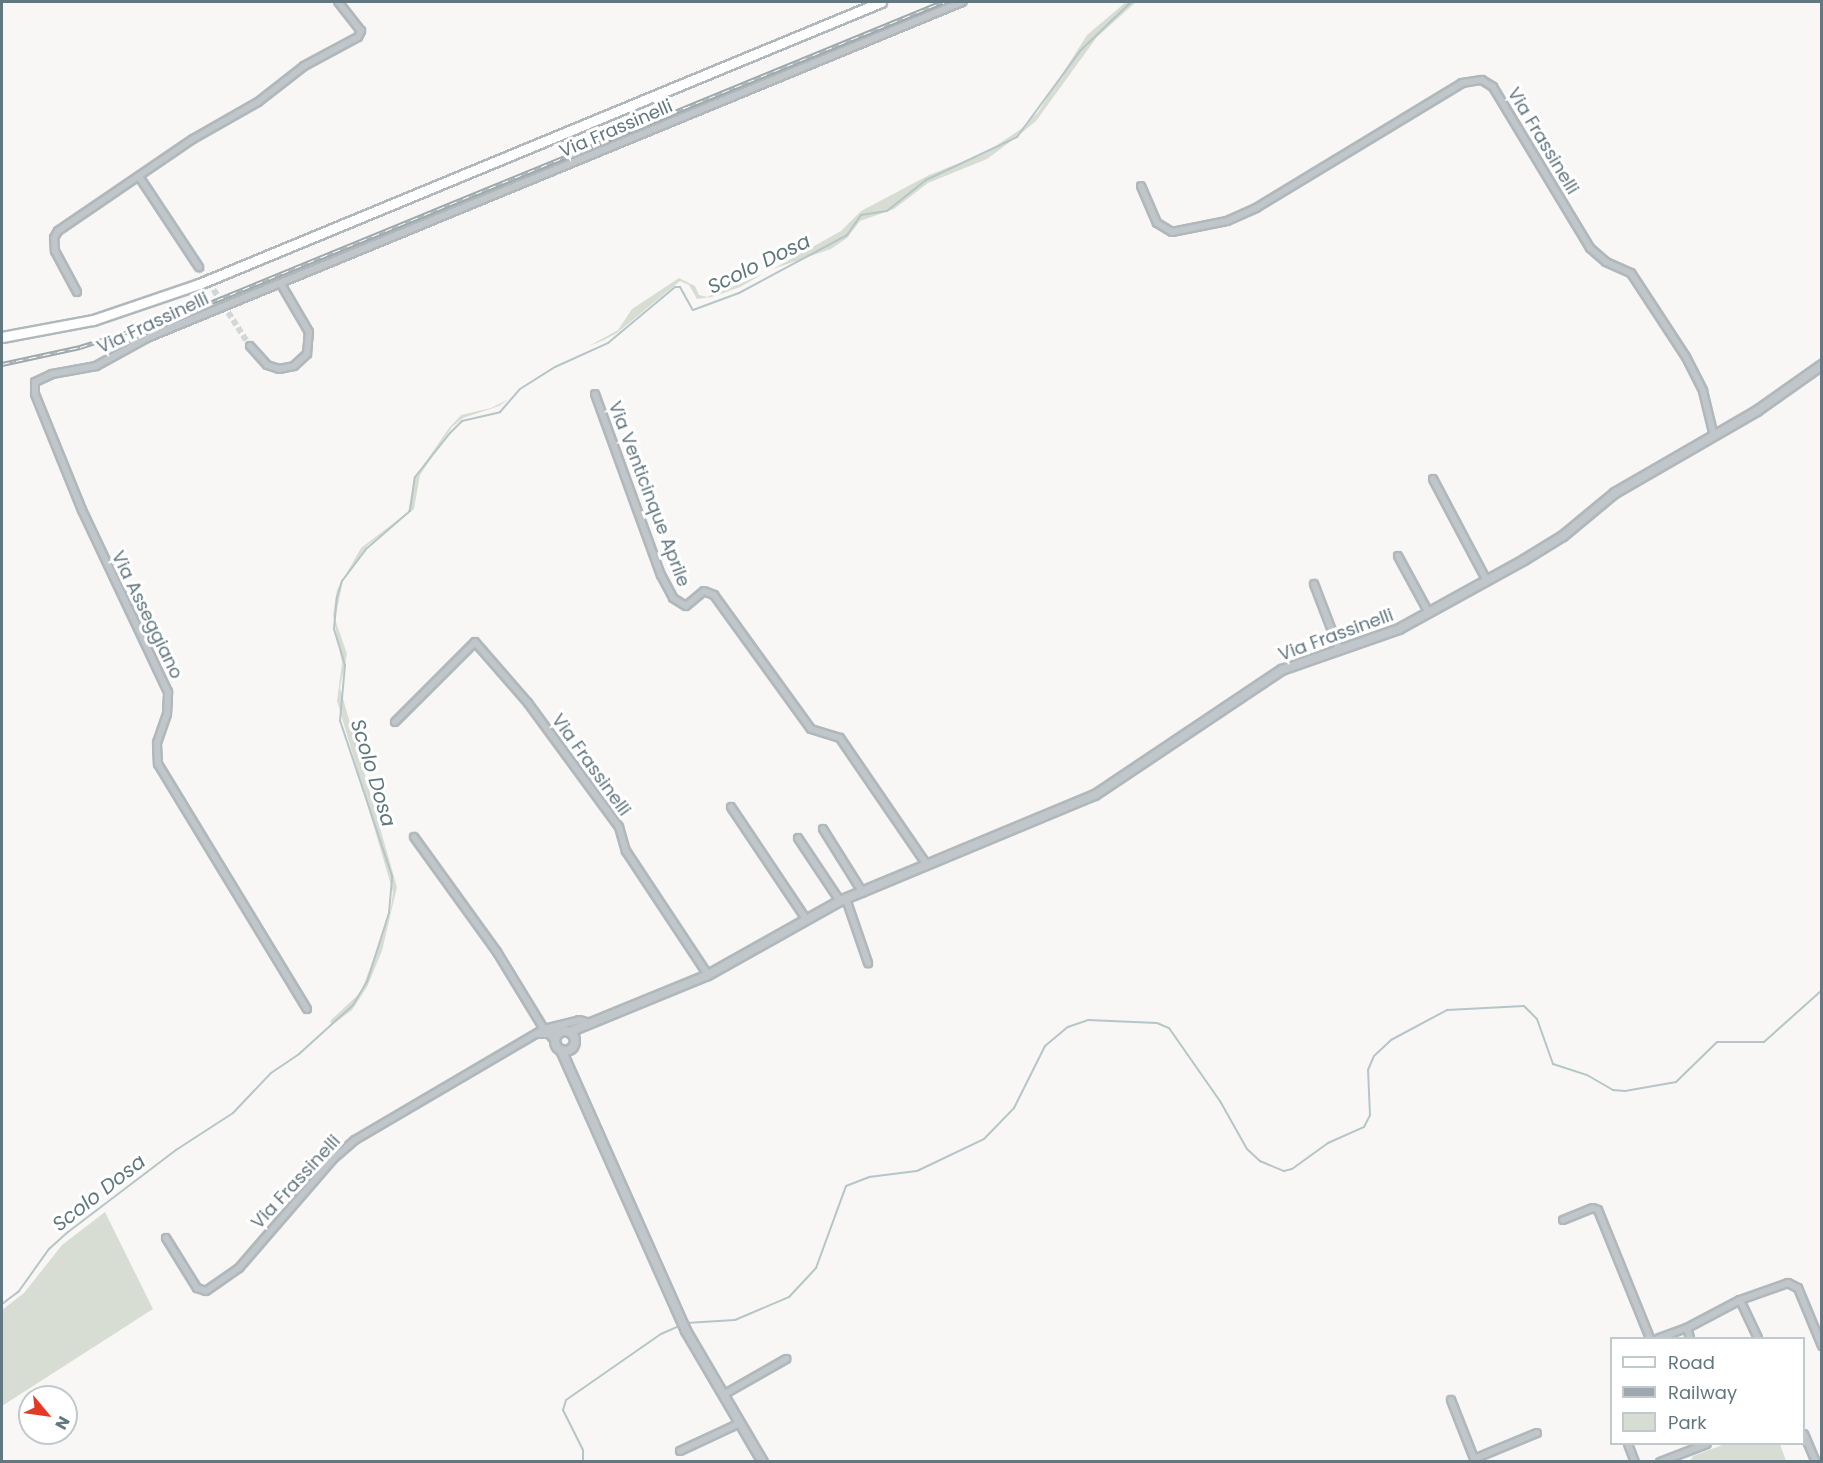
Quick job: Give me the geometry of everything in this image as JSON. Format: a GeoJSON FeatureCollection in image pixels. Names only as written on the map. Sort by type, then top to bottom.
{"type":"FeatureCollection","features":[{"type":"Feature","properties":{"kind":"main road"},"geometry":{"type":"LineString","coordinates":[[2,337],[93,320],[199,284],[880,2]]}},
{"type":"Feature","properties":{"kind":"street"},"geometry":{"type":"LineString","coordinates":[[77,292],[55,251],[54,238],[64,224],[140,178],[193,139],[258,102],[304,66],[358,37],[361,31],[338,2]]}},
{"type":"Feature","properties":{"kind":"street","name":"Via Frassinelli"},"geometry":{"type":"LineString","coordinates":[[35,382],[52,374],[96,366],[147,338],[962,2]]}},
{"type":"Feature","properties":{"kind":"street","name":"Via Frassinelli"},"geometry":{"type":"LineString","coordinates":[[1141,186],[1157,223],[1172,232],[1227,220],[1256,208],[1462,83],[1482,80],[1493,87],[1590,248],[1606,262],[1631,273],[1686,357],[1702,392],[1714,436]]}},
{"type":"Feature","properties":{"kind":"street","name":"Via Frassinelli"},"geometry":{"type":"LineString","coordinates":[[140,178],[199,267]]}},
{"type":"Feature","properties":{"kind":"street"},"geometry":{"type":"LineString","coordinates":[[250,346],[267,365],[279,369],[294,366],[307,354],[309,332],[281,284]]}},
{"type":"Feature","properties":{"kind":"street","name":"Via Frassinelli"},"geometry":{"type":"LineString","coordinates":[[538,1034],[550,1030],[565,1032],[587,1025],[708,975],[843,900],[1095,795],[1258,684],[1293,665],[1399,629],[1563,536],[1615,493],[1714,436],[1821,365]]}},
{"type":"Feature","properties":{"kind":"street","name":"Via Asseggiano"},"geometry":{"type":"LineString","coordinates":[[35,382],[35,394],[82,510],[168,692],[167,714],[157,743],[158,764],[307,1009]]}},
{"type":"Feature","properties":{"kind":"street","name":"Via Venticinque Aprile"},"geometry":{"type":"LineString","coordinates":[[595,394],[661,575],[673,598],[686,606],[703,592],[714,595],[811,729],[840,738],[927,865]]}},
{"type":"Feature","properties":{"kind":"street"},"geometry":{"type":"LineString","coordinates":[[1433,479],[1487,581]]}},
{"type":"Feature","properties":{"kind":"street"},"geometry":{"type":"LineString","coordinates":[[1398,556],[1429,613]]}},
{"type":"Feature","properties":{"kind":"street"},"geometry":{"type":"LineString","coordinates":[[1314,584],[1339,649]]}},
{"type":"Feature","properties":{"kind":"street","name":"Via Frassinelli"},"geometry":{"type":"LineString","coordinates":[[395,722],[475,642],[528,703],[619,827],[626,851],[708,975]]}},
{"type":"Feature","properties":{"kind":"street"},"geometry":{"type":"LineString","coordinates":[[731,807],[806,919]]}},
{"type":"Feature","properties":{"kind":"street"},"geometry":{"type":"LineString","coordinates":[[823,829],[863,893]]}},
{"type":"Feature","properties":{"kind":"street"},"geometry":{"type":"LineString","coordinates":[[414,837],[497,952],[544,1029]]}},
{"type":"Feature","properties":{"kind":"street"},"geometry":{"type":"LineString","coordinates":[[798,838],[843,900],[868,963]]}},
{"type":"Feature","properties":{"kind":"street","name":"Via Frassinelli"},"geometry":{"type":"LineString","coordinates":[[166,1238],[197,1288],[206,1291],[239,1268],[333,1159],[355,1140],[544,1029],[579,1020],[587,1025]]}},
{"type":"Feature","properties":{"kind":"street"},"geometry":{"type":"LineString","coordinates":[[571,1068],[573,1045],[587,1025]]}},
{"type":"Feature","properties":{"kind":"street"},"geometry":{"type":"LineString","coordinates":[[556,1042],[565,1032],[573,1045]]}},
{"type":"Feature","properties":{"kind":"street"},"geometry":{"type":"LineString","coordinates":[[538,1034],[551,1034],[571,1068],[686,1331],[763,1461]]}},
{"type":"Feature","properties":{"kind":"street"},"geometry":{"type":"LineString","coordinates":[[561,1050],[573,1045]]}},
{"type":"Feature","properties":{"kind":"street"},"geometry":{"type":"LineString","coordinates":[[1563,1220],[1593,1208],[1598,1210],[1650,1337]]}},
{"type":"Feature","properties":{"kind":"street"},"geometry":{"type":"LineString","coordinates":[[1662,1337],[1687,1328],[1740,1300],[1781,1284],[1793,1283],[1821,1346]]}},
{"type":"Feature","properties":{"kind":"street"},"geometry":{"type":"LineString","coordinates":[[1740,1300],[1758,1337]]}},
{"type":"Feature","properties":{"kind":"street"},"geometry":{"type":"LineString","coordinates":[[1687,1328],[1690,1337]]}},
{"type":"Feature","properties":{"kind":"street"},"geometry":{"type":"LineString","coordinates":[[723,1395],[786,1359]]}},
{"type":"Feature","properties":{"kind":"street"},"geometry":{"type":"LineString","coordinates":[[1451,1400],[1475,1460],[1537,1433]]}},
{"type":"Feature","properties":{"kind":"street"},"geometry":{"type":"LineString","coordinates":[[681,1451],[740,1423]]}},
{"type":"Feature","properties":{"kind":"street"},"geometry":{"type":"LineString","coordinates":[[1805,1438],[1816,1461]]}},
{"type":"Feature","properties":{"kind":"street"},"geometry":{"type":"LineString","coordinates":[[1629,1445],[1635,1461]]}},
{"type":"Feature","properties":{"kind":"street"},"geometry":{"type":"LineString","coordinates":[[1660,1461],[1702,1445]]}},
{"type":"Feature","properties":{"kind":"street"},"geometry":{"type":"LineString","coordinates":[[1681,1454],[1684,1461]]}},
{"type":"Feature","properties":{"kind":"green space"},"geometry":{"type":"Polygon","coordinates":[[[1126,2],[1136,2],[1097,37],[1036,121],[1018,136],[987,159],[928,183],[894,209],[860,221],[847,238],[831,249],[773,269],[841,231],[861,211],[929,175],[985,153],[1021,129],[1038,112],[1087,35],[1126,2]]]}},
{"type":"Feature","properties":{"kind":"green space"},"geometry":{"type":"Polygon","coordinates":[[[763,274],[740,287],[712,297],[697,299],[689,285],[680,281],[617,333],[589,346],[618,330],[632,309],[679,278],[695,286],[699,295],[707,297],[763,274]]]}},
{"type":"Feature","properties":{"kind":"green space"},"geometry":{"type":"Polygon","coordinates":[[[509,399],[499,406],[463,418],[452,427],[420,475],[414,509],[367,546],[343,581],[335,619],[347,654],[340,688],[397,887],[382,951],[367,987],[352,1010],[332,1025],[330,1021],[361,992],[390,914],[393,892],[337,701],[342,663],[333,615],[337,590],[361,548],[408,512],[414,479],[449,428],[461,415],[491,408],[509,399]]]}},
{"type":"Feature","properties":{"kind":"green space"},"geometry":{"type":"Polygon","coordinates":[[[105,1212],[153,1309],[35,1385],[18,1385],[18,1396],[2,1406],[2,1310],[24,1293],[62,1245],[105,1212]]]}},
{"type":"Feature","properties":{"kind":"green space"},"geometry":{"type":"Polygon","coordinates":[[[1722,1445],[1780,1445],[1786,1461],[1690,1461],[1693,1456],[1722,1445]]]}},
{"type":"Feature","properties":{"kind":"waterway","name":"Scolo Dosa"},"geometry":{"type":"LineString","coordinates":[[2,1304],[19,1291],[49,1249],[68,1232],[176,1150],[233,1113],[271,1073],[299,1054],[353,1005],[367,982],[389,913],[392,876],[340,721],[345,665],[334,629],[337,597],[342,581],[366,549],[410,511],[415,477],[450,433],[462,421],[500,412],[520,389],[555,367],[608,343],[675,287],[680,287],[693,310],[739,293],[847,235],[861,215],[887,211],[926,180],[1017,137],[1081,50],[1131,2]]}},
{"type":"Feature","properties":{"kind":"waterway"},"geometry":{"type":"LineString","coordinates":[[686,1323],[735,1320],[789,1297],[816,1268],[846,1186],[869,1177],[917,1171],[984,1139],[1014,1108],[1045,1046],[1068,1027],[1088,1020],[1157,1023],[1169,1028],[1220,1101],[1247,1149],[1260,1161],[1284,1171],[1292,1169],[1328,1143],[1364,1127],[1370,1115],[1368,1070],[1374,1056],[1391,1040],[1447,1010],[1524,1006],[1537,1019],[1553,1064],[1587,1075],[1613,1090],[1625,1091],[1676,1082],[1717,1042],[1764,1042],[1822,990]]}},
{"type":"Feature","properties":{"kind":"waterway"},"geometry":{"type":"LineString","coordinates":[[583,1462],[583,1450],[563,1410],[566,1400],[661,1334],[681,1325]]}},
{"type":"Feature","properties":{"kind":"tunnel"},"geometry":{"type":"LineString","coordinates":[[199,267],[250,346]]}},
{"type":"Feature","properties":{"kind":"railway"},"geometry":{"type":"LineString","coordinates":[[2,364],[80,347],[178,316],[942,2]]}}]}
